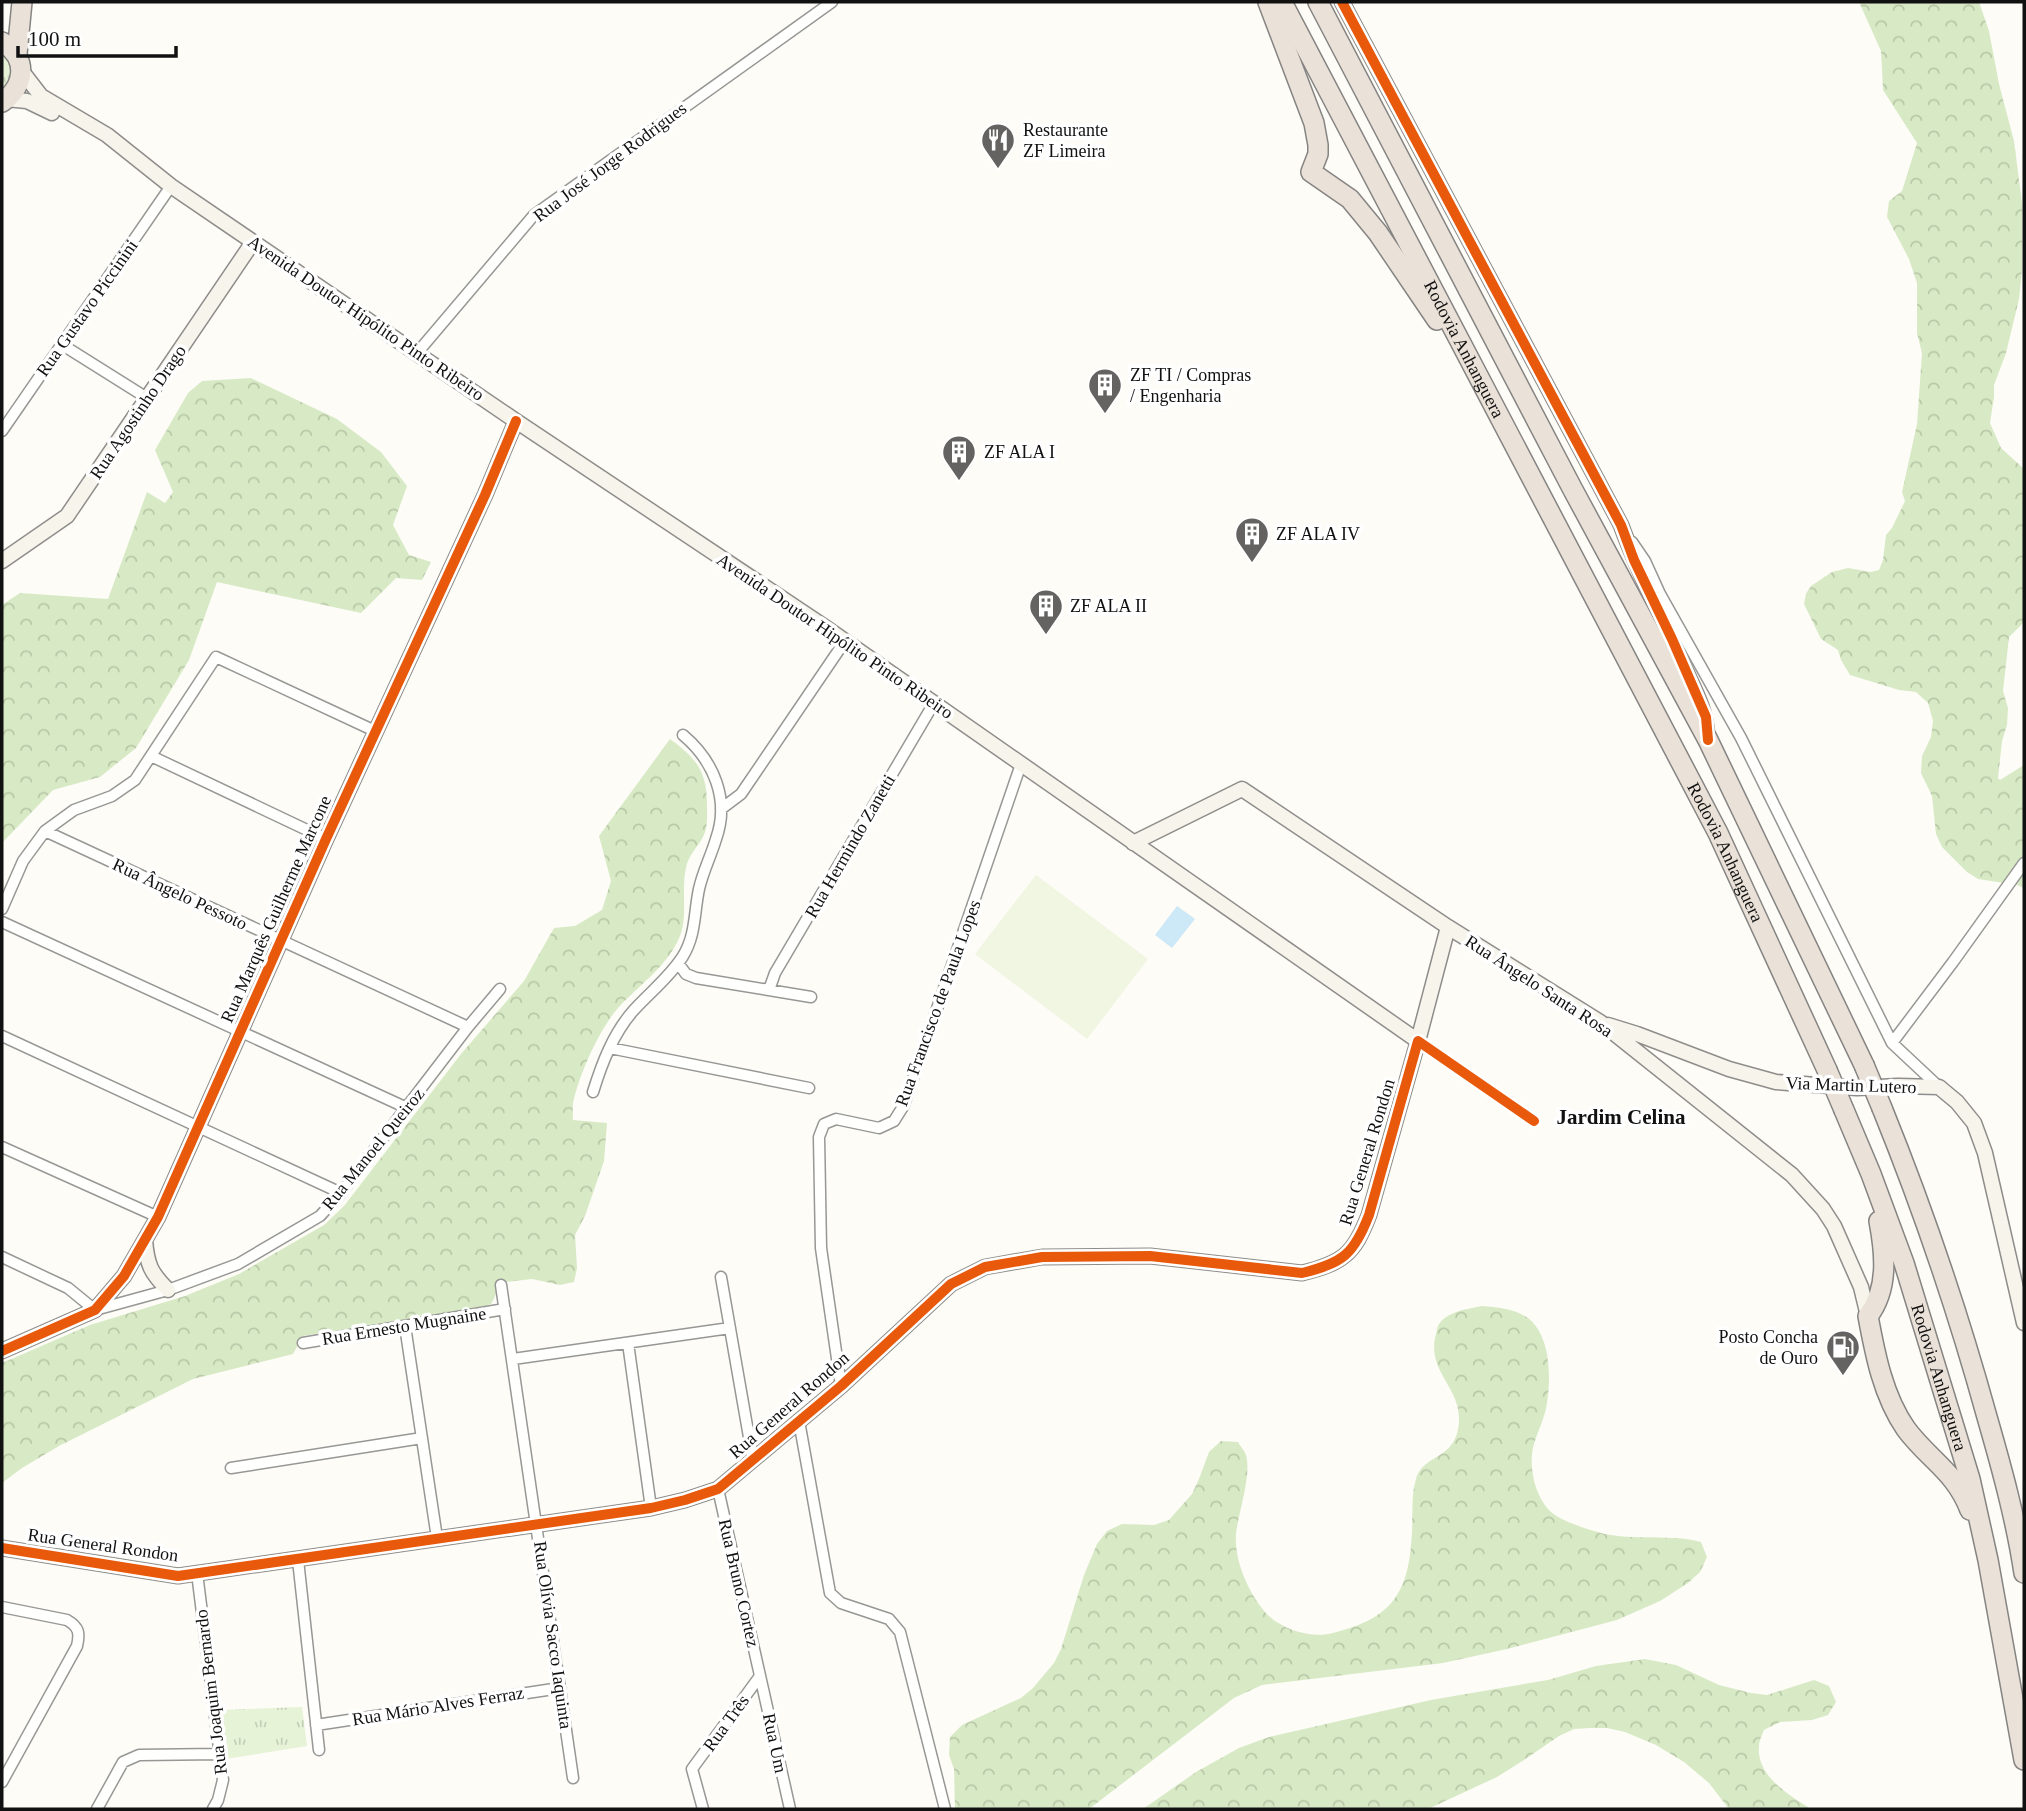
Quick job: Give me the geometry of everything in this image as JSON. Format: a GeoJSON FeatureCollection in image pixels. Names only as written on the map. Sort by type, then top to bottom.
{"type":"FeatureCollection","features":[{"type":"Feature","properties":{"kind":"highway"},"geometry":{"type":"LineString","coordinates":[[4,101],[15,91],[13,56],[22,2]]}},
{"type":"Feature","properties":{"kind":"highway"},"geometry":{"type":"LineString","coordinates":[[1268,2],[1314,123],[1318,154],[1311,172],[1350,199],[1378,233],[1489,397]]}},
{"type":"Feature","properties":{"kind":"highway","name":"Rodovia Anhanguera"},"geometry":{"type":"LineString","coordinates":[[1282,2],[1718,833],[1844,1110],[1904,1263],[1970,1479],[1988,1560],[2024,1760]]}},
{"type":"Feature","properties":{"kind":"highway","name":"Rodovia Anhanguera"},"geometry":{"type":"LineString","coordinates":[[1318,2],[1572,488],[1708,740],[1864,1065],[1914,1187],[1974,1368],[2010,1499],[2024,1573]]}},
{"type":"Feature","properties":{"kind":"highway"},"geometry":{"type":"LineString","coordinates":[[1871,1174],[1884,1245],[1880,1297],[1868,1316],[1875,1357],[1894,1410],[1908,1431],[1952,1476],[1965,1497],[1988,1560]]}},
{"type":"Feature","properties":{"kind":"street","name":"Rua José Jorge Rodrigues"},"geometry":{"type":"LineString","coordinates":[[417,353],[534,215],[832,2]]}},
{"type":"Feature","properties":{"kind":"street"},"geometry":{"type":"LineString","coordinates":[[1342,2],[1621,525],[1645,561],[1660,594],[1741,738],[1892,1043],[1938,1087]]}},
{"type":"Feature","properties":{"kind":"street","name":"Avenida Doutor Hipólito Pinto Ribeiro"},"geometry":{"type":"LineString","coordinates":[[13,56],[41,96],[107,135],[172,186],[253,242],[845,641],[1534,1121]]}},
{"type":"Feature","properties":{"kind":"street","name":"Avenida Doutor Hipólito Pinto Ribeiro"},"geometry":{"type":"LineString","coordinates":[[4,101],[27,101],[38,105],[133,157]]}},
{"type":"Feature","properties":{"kind":"street","name":"Rua Gustavo Piccinini"},"geometry":{"type":"LineString","coordinates":[[2,430],[172,186]]}},
{"type":"Feature","properties":{"kind":"street","name":"Rua Agostinho Drago"},"geometry":{"type":"LineString","coordinates":[[2,561],[67,516],[253,242]]}},
{"type":"Feature","properties":{"kind":"street"},"geometry":{"type":"LineString","coordinates":[[61,344],[147,398]]}},
{"type":"Feature","properties":{"kind":"street","name":"Rua Marquês Guilherme Marcone"},"geometry":{"type":"LineString","coordinates":[[2,1351],[94,1310],[124,1276],[158,1217],[516,421]]}},
{"type":"Feature","properties":{"kind":"street"},"geometry":{"type":"LineString","coordinates":[[1621,525],[1634,560],[1706,717],[1708,740]]}},
{"type":"Feature","properties":{"kind":"street"},"geometry":{"type":"LineString","coordinates":[[721,808],[741,794],[845,641]]}},
{"type":"Feature","properties":{"kind":"street"},"geometry":{"type":"LineString","coordinates":[[2,909],[23,861],[45,831],[74,810],[112,796],[135,780],[216,657],[375,731]]}},
{"type":"Feature","properties":{"kind":"street","name":"Rua Hermindo Zanetti"},"geometry":{"type":"LineString","coordinates":[[769,990],[775,973],[934,704]]}},
{"type":"Feature","properties":{"kind":"street"},"geometry":{"type":"LineString","coordinates":[[593,1092],[610,1048],[631,1014],[678,963],[694,930],[699,887],[719,831],[721,808],[718,786],[711,766],[684,734]]}},
{"type":"Feature","properties":{"kind":"street"},"geometry":{"type":"LineString","coordinates":[[151,756],[326,839]]}},
{"type":"Feature","properties":{"kind":"street","name":"Rua Francisco de Paula Lopes"},"geometry":{"type":"LineString","coordinates":[[841,1386],[821,1248],[819,1137],[824,1124],[836,1119],[879,1128],[894,1121],[904,1105],[1021,764]]}},
{"type":"Feature","properties":{"kind":"street","name":"Rua Ângelo Santa Rosa"},"geometry":{"type":"LineString","coordinates":[[1133,843],[1241,789],[1448,927],[1600,1022],[1792,1175],[1823,1209],[1840,1239],[1861,1287],[1868,1316]]}},
{"type":"Feature","properties":{"kind":"street","name":"Rua Ângelo Pessoto"},"geometry":{"type":"LineString","coordinates":[[45,831],[468,1027]]}},
{"type":"Feature","properties":{"kind":"street"},"geometry":{"type":"LineString","coordinates":[[1892,1043],[2024,863]]}},
{"type":"Feature","properties":{"kind":"street"},"geometry":{"type":"LineString","coordinates":[[2,922],[407,1108]]}},
{"type":"Feature","properties":{"kind":"street","name":"Rua General Rondon"},"geometry":{"type":"LineString","coordinates":[[2,1548],[178,1576],[652,1508],[719,1489],[841,1386],[951,1284],[985,1267],[1042,1257],[1150,1256],[1303,1273],[1324,1268],[1344,1256],[1360,1238],[1369,1215],[1448,927]]}},
{"type":"Feature","properties":{"kind":"street"},"geometry":{"type":"LineString","coordinates":[[678,963],[686,974],[696,978],[811,997]]}},
{"type":"Feature","properties":{"kind":"street","name":"Rua Manoel Queiroz"},"geometry":{"type":"LineString","coordinates":[[94,1310],[168,1290],[237,1264],[320,1216],[341,1194],[500,989]]}},
{"type":"Feature","properties":{"kind":"street","name":"Via Martin Lutero"},"geometry":{"type":"LineString","coordinates":[[1600,1022],[1729,1069],[1776,1082],[1857,1088],[1938,1087],[1958,1102],[1974,1123],[2024,1324]]}},
{"type":"Feature","properties":{"kind":"street"},"geometry":{"type":"LineString","coordinates":[[2,1036],[341,1194]]}},
{"type":"Feature","properties":{"kind":"street"},"geometry":{"type":"LineString","coordinates":[[610,1048],[809,1088]]}},
{"type":"Feature","properties":{"kind":"street"},"geometry":{"type":"LineString","coordinates":[[2,1147],[158,1217]]}},
{"type":"Feature","properties":{"kind":"street"},"geometry":{"type":"LineString","coordinates":[[145,1239],[147,1260],[154,1276],[168,1290]]}},
{"type":"Feature","properties":{"kind":"street"},"geometry":{"type":"LineString","coordinates":[[2,1257],[68,1288],[94,1310]]}},
{"type":"Feature","properties":{"kind":"street"},"geometry":{"type":"LineString","coordinates":[[722,1277],[753,1460]]}},
{"type":"Feature","properties":{"kind":"street","name":"Rua Olívia Sacco Iaquinta"},"geometry":{"type":"LineString","coordinates":[[502,1284],[573,1779]]}},
{"type":"Feature","properties":{"kind":"street","name":"Rua Ernesto Mugnaine"},"geometry":{"type":"LineString","coordinates":[[303,1343],[505,1309]]}},
{"type":"Feature","properties":{"kind":"street"},"geometry":{"type":"LineString","coordinates":[[405,1326],[438,1538]]}},
{"type":"Feature","properties":{"kind":"street"},"geometry":{"type":"LineString","coordinates":[[513,1359],[730,1328]]}},
{"type":"Feature","properties":{"kind":"street"},"geometry":{"type":"LineString","coordinates":[[628,1343],[652,1508]]}},
{"type":"Feature","properties":{"kind":"street"},"geometry":{"type":"LineString","coordinates":[[799,1421],[830,1593],[841,1603],[889,1619],[900,1632],[945,1809]]}},
{"type":"Feature","properties":{"kind":"street"},"geometry":{"type":"LineString","coordinates":[[231,1468],[422,1438]]}},
{"type":"Feature","properties":{"kind":"street","name":"Rua Bruno Cortez"},"geometry":{"type":"LineString","coordinates":[[719,1489],[760,1676]]}},
{"type":"Feature","properties":{"kind":"street"},"geometry":{"type":"LineString","coordinates":[[298,1560],[318,1750]]}},
{"type":"Feature","properties":{"kind":"street","name":"Rua Joaquim Bernardo"},"geometry":{"type":"LineString","coordinates":[[197,1573],[223,1780],[213,1809]]}},
{"type":"Feature","properties":{"kind":"street"},"geometry":{"type":"LineString","coordinates":[[2,1607],[67,1620],[76,1625],[80,1634],[77,1646],[2,1782]]}},
{"type":"Feature","properties":{"kind":"street","name":"Rua Três"},"geometry":{"type":"LineString","coordinates":[[702,1809],[692,1769],[760,1676]]}},
{"type":"Feature","properties":{"kind":"street","name":"Rua Um"},"geometry":{"type":"LineString","coordinates":[[760,1676],[790,1809]]}},
{"type":"Feature","properties":{"kind":"street","name":"Rua Mário Alves Ferraz"},"geometry":{"type":"LineString","coordinates":[[316,1725],[560,1688]]}},
{"type":"Feature","properties":{"kind":"street"},"geometry":{"type":"LineString","coordinates":[[97,1809],[123,1762],[139,1755],[219,1754]]}},
{"type":"Feature","properties":{"kind":"green space"},"geometry":{"type":"Polygon","coordinates":[[[1859,2],[1979,2],[1989,31],[2014,141],[2022,203],[2022,270],[2019,299],[2006,353],[1994,385],[1990,423],[2001,448],[2024,469],[2024,622],[2009,637],[2003,691],[2008,708],[2007,725],[2002,741],[1998,778],[2000,780],[2024,765],[2024,888],[1978,879],[1942,847],[1936,834],[1932,796],[1921,773],[1922,756],[1931,737],[1933,721],[1928,703],[1916,692],[1899,690],[1850,675],[1838,650],[1821,639],[1804,604],[1811,586],[1832,572],[1848,568],[1871,572],[1879,570],[1886,535],[1905,501],[1902,492],[1917,424],[1922,353],[1917,333],[1917,283],[1909,259],[1887,217],[1889,201],[1902,191],[1917,143],[1883,90],[1881,51],[1859,2]]]}},
{"type":"Feature","properties":{"kind":"green space"},"geometry":{"type":"Polygon","coordinates":[[[2,51],[9,56],[13,78],[2,93],[2,51]]]}},
{"type":"Feature","properties":{"kind":"green space"},"geometry":{"type":"Polygon","coordinates":[[[251,378],[337,419],[381,452],[407,486],[393,525],[409,555],[431,562],[422,580],[396,578],[361,613],[217,582],[189,660],[136,748],[100,777],[53,790],[2,843],[2,605],[20,593],[108,599],[147,492],[165,503],[173,492],[155,450],[188,393],[202,381],[251,378]]]}},
{"type":"Feature","properties":{"kind":"green space"},"geometry":{"type":"Polygon","coordinates":[[[670,739],[693,759],[702,774],[706,793],[706,827],[687,863],[684,920],[675,947],[661,966],[611,1017],[592,1051],[577,1088],[573,1120],[607,1123],[604,1161],[585,1216],[575,1235],[577,1268],[574,1282],[560,1285],[532,1279],[497,1283],[497,1292],[491,1304],[483,1307],[303,1336],[293,1354],[193,1379],[59,1446],[2,1483],[2,1363],[90,1325],[185,1296],[239,1274],[324,1225],[344,1206],[461,1054],[524,981],[554,928],[575,926],[602,910],[611,881],[599,836],[670,739]]]}},
{"type":"Feature","properties":{"kind":"green space"},"geometry":{"type":"Polygon","coordinates":[[[1036,875],[1148,959],[1087,1039],[975,954],[1036,875]]]}},
{"type":"Feature","properties":{"kind":"green space"},"geometry":{"type":"Polygon","coordinates":[[[1482,1306],[1512,1311],[1528,1318],[1536,1326],[1545,1346],[1549,1369],[1548,1393],[1532,1452],[1534,1478],[1543,1503],[1565,1520],[1604,1534],[1701,1542],[1707,1557],[1700,1572],[1660,1601],[1617,1620],[1507,1649],[1443,1663],[1262,1685],[1234,1698],[1089,1809],[955,1809],[954,1769],[949,1755],[950,1737],[962,1725],[1021,1698],[1033,1688],[1054,1663],[1061,1649],[1084,1575],[1097,1544],[1107,1531],[1122,1524],[1154,1525],[1169,1520],[1192,1494],[1209,1452],[1221,1441],[1238,1442],[1246,1455],[1247,1473],[1236,1534],[1237,1554],[1243,1575],[1265,1612],[1287,1628],[1324,1635],[1353,1627],[1384,1611],[1402,1587],[1407,1571],[1416,1479],[1426,1464],[1448,1449],[1457,1432],[1458,1407],[1435,1358],[1438,1326],[1453,1313],[1482,1306]]]}},
{"type":"Feature","properties":{"kind":"green space"},"geometry":{"type":"Polygon","coordinates":[[[1645,1659],[1676,1665],[1719,1685],[1751,1693],[1767,1695],[1814,1680],[1829,1686],[1836,1702],[1828,1715],[1812,1720],[1780,1722],[1764,1730],[1759,1744],[1759,1757],[1768,1775],[1784,1791],[1811,1809],[1729,1809],[1709,1783],[1684,1762],[1656,1745],[1625,1732],[1590,1728],[1574,1729],[1559,1736],[1497,1777],[1428,1809],[1143,1809],[1196,1772],[1239,1748],[1269,1737],[1431,1700],[1548,1680],[1596,1666],[1645,1659]]]}},
{"type":"Feature","properties":{"kind":"green space"},"geometry":{"type":"Polygon","coordinates":[[[302,1707],[307,1746],[226,1759],[219,1710],[302,1707]]]}},
{"type":"Feature","properties":{"kind":"water"},"geometry":{"type":"Polygon","coordinates":[[[1177,906],[1195,919],[1172,948],[1155,935],[1177,906]]]}},
{"type":"Feature","properties":{"kind":"cycle path"},"geometry":{"type":"LineString","coordinates":[[1342,2],[1621,525],[1634,560],[1706,717],[1708,740]]}},
{"type":"Feature","properties":{"kind":"cycle path"},"geometry":{"type":"LineString","coordinates":[[2,1351],[95,1310],[124,1276],[158,1217],[516,421]]}},
{"type":"Feature","properties":{"kind":"cycle path"},"geometry":{"type":"LineString","coordinates":[[2,1548],[178,1576],[651,1508],[685,1500],[718,1489],[841,1386],[951,1284],[985,1267],[1042,1257],[1150,1256],[1302,1273],[1337,1261],[1352,1248],[1369,1215],[1418,1041],[1534,1121]]}},
{"type":"Feature","properties":{"kind":"place","name":"Restaurante ZF Limeira"},"geometry":{"type":"Point","coordinates":[998,170]}},
{"type":"Feature","properties":{"kind":"place","name":"ZF TI / Compras / Engenharia"},"geometry":{"type":"Point","coordinates":[1105,415]}},
{"type":"Feature","properties":{"kind":"place","name":"ZF ALA I"},"geometry":{"type":"Point","coordinates":[959,482]}},
{"type":"Feature","properties":{"kind":"place","name":"ZF ALA IV"},"geometry":{"type":"Point","coordinates":[1252,564]}},
{"type":"Feature","properties":{"kind":"place","name":"ZF ALA II"},"geometry":{"type":"Point","coordinates":[1046,636]}},
{"type":"Feature","properties":{"kind":"place","name":"Posto Concha de Ouro"},"geometry":{"type":"Point","coordinates":[1843,1377]}},
{"type":"Feature","properties":{"kind":"district","name":"Jardim Celina"},"geometry":{"type":"Point","coordinates":[1621,1117]}}]}
